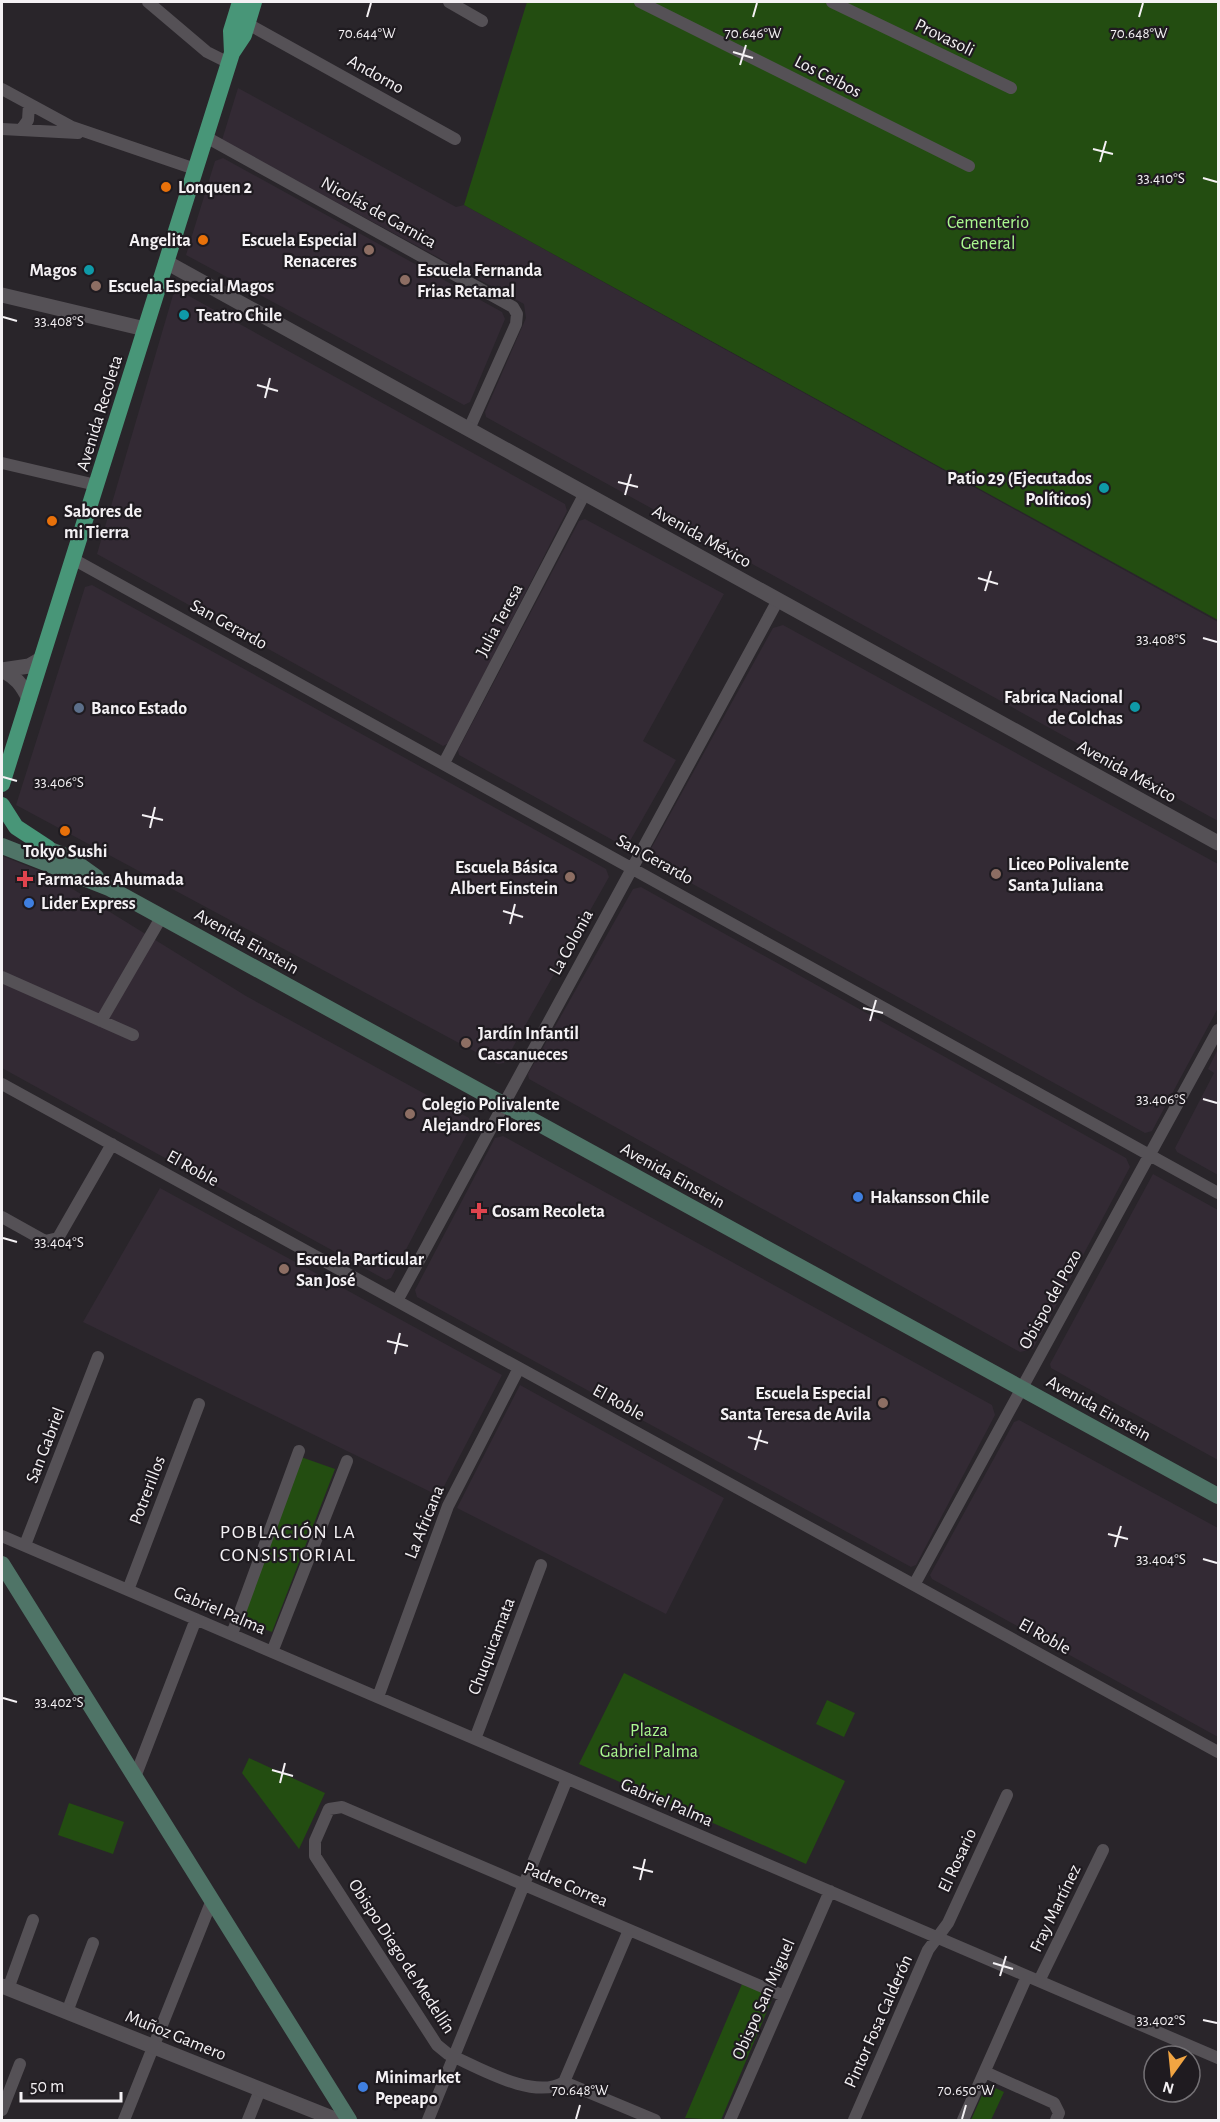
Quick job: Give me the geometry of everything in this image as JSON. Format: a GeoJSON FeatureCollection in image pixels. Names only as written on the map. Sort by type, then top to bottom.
{"type":"FeatureCollection","features":[{"type":"Feature","properties":{"kind":"main road","name":"Avenida Recoleta"},"geometry":{"type":"LineString","coordinates":[[230,58],[231,31],[240,2]]}},
{"type":"Feature","properties":{"kind":"main road","name":"Avenida Recoleta"},"geometry":{"type":"LineString","coordinates":[[2,784],[230,58],[244,35],[254,2]]}},
{"type":"Feature","properties":{"kind":"main road"},"geometry":{"type":"LineString","coordinates":[[2,805],[16,827],[48,848]]}},
{"type":"Feature","properties":{"kind":"main road","name":"Avenida Einstein"},"geometry":{"type":"LineString","coordinates":[[2,839],[48,848],[74,861],[109,888]]}},
{"type":"Feature","properties":{"kind":"main road","name":"Avenida Einstein"},"geometry":{"type":"LineString","coordinates":[[2,846],[109,888],[162,916],[1218,1496]]}},
{"type":"Feature","properties":{"kind":"main road"},"geometry":{"type":"LineString","coordinates":[[2,1564],[348,2121]]}},
{"type":"Feature","properties":{"kind":"street"},"geometry":{"type":"LineString","coordinates":[[148,2],[207,52],[230,58]]}},
{"type":"Feature","properties":{"kind":"street"},"geometry":{"type":"LineString","coordinates":[[449,2],[482,21]]}},
{"type":"Feature","properties":{"kind":"street","name":"Los Ceibos"},"geometry":{"type":"LineString","coordinates":[[640,2],[969,166]]}},
{"type":"Feature","properties":{"kind":"street","name":"Provasoli"},"geometry":{"type":"LineString","coordinates":[[832,2],[1011,88]]}},
{"type":"Feature","properties":{"kind":"street","name":"Andorno"},"geometry":{"type":"LineString","coordinates":[[248,24],[455,139]]}},
{"type":"Feature","properties":{"kind":"street"},"geometry":{"type":"LineString","coordinates":[[2,89],[88,134],[195,169]]}},
{"type":"Feature","properties":{"kind":"street"},"geometry":{"type":"LineString","coordinates":[[21,130],[29,115],[29,105]]}},
{"type":"Feature","properties":{"kind":"street"},"geometry":{"type":"LineString","coordinates":[[2,129],[88,134]]}},
{"type":"Feature","properties":{"kind":"street","name":"Nicolás de Garnica"},"geometry":{"type":"LineString","coordinates":[[206,137],[513,307],[517,314],[516,324],[469,429]]}},
{"type":"Feature","properties":{"kind":"street","name":"Avenida México"},"geometry":{"type":"LineString","coordinates":[[166,262],[1218,843]]}},
{"type":"Feature","properties":{"kind":"street"},"geometry":{"type":"LineString","coordinates":[[2,295],[145,329]]}},
{"type":"Feature","properties":{"kind":"street"},"geometry":{"type":"LineString","coordinates":[[2,463],[96,485]]}},
{"type":"Feature","properties":{"kind":"street","name":"Julia Teresa"},"geometry":{"type":"LineString","coordinates":[[444,763],[585,493]]}},
{"type":"Feature","properties":{"kind":"street","name":"San Gerardo"},"geometry":{"type":"LineString","coordinates":[[73,559],[633,867],[1218,1193]]}},
{"type":"Feature","properties":{"kind":"street","name":"La Colonia"},"geometry":{"type":"LineString","coordinates":[[397,1301],[778,600]]}},
{"type":"Feature","properties":{"kind":"street"},"geometry":{"type":"LineString","coordinates":[[29,699],[14,676],[2,670],[22,668],[41,659]]}},
{"type":"Feature","properties":{"kind":"street"},"geometry":{"type":"LineString","coordinates":[[101,1021],[162,916]]}},
{"type":"Feature","properties":{"kind":"street"},"geometry":{"type":"LineString","coordinates":[[2,977],[133,1035]]}},
{"type":"Feature","properties":{"kind":"street","name":"Obispo del Pozo"},"geometry":{"type":"LineString","coordinates":[[914,1585],[1218,1030]]}},
{"type":"Feature","properties":{"kind":"street","name":"El Roble"},"geometry":{"type":"LineString","coordinates":[[2,1084],[1218,1752]]}},
{"type":"Feature","properties":{"kind":"street"},"geometry":{"type":"LineString","coordinates":[[2,1217],[42,1240],[50,1242],[58,1238],[112,1144]]}},
{"type":"Feature","properties":{"kind":"street","name":"San Gabriel"},"geometry":{"type":"LineString","coordinates":[[25,1545],[98,1358]]}},
{"type":"Feature","properties":{"kind":"street","name":"La Africana"},"geometry":{"type":"LineString","coordinates":[[378,1697],[448,1506],[519,1368]]}},
{"type":"Feature","properties":{"kind":"street","name":"Potrerillos"},"geometry":{"type":"LineString","coordinates":[[128,1590],[200,1404]]}},
{"type":"Feature","properties":{"kind":"street"},"geometry":{"type":"LineString","coordinates":[[232,1634],[299,1451]]}},
{"type":"Feature","properties":{"kind":"street"},"geometry":{"type":"LineString","coordinates":[[272,1652],[346,1461]]}},
{"type":"Feature","properties":{"kind":"street","name":"Gabriel Palma"},"geometry":{"type":"LineString","coordinates":[[2,1536],[1218,2058]]}},
{"type":"Feature","properties":{"kind":"street","name":"Chuquicamata"},"geometry":{"type":"LineString","coordinates":[[475,1739],[541,1565]]}},
{"type":"Feature","properties":{"kind":"street"},"geometry":{"type":"LineString","coordinates":[[135,1777],[196,1619]]}},
{"type":"Feature","properties":{"kind":"street"},"geometry":{"type":"LineString","coordinates":[[428,2121],[567,1779]]}},
{"type":"Feature","properties":{"kind":"street","name":"El Rosario"},"geometry":{"type":"LineString","coordinates":[[937,1937],[948,1923],[1006,1795]]}},
{"type":"Feature","properties":{"kind":"street","name":"Padre Correa"},"geometry":{"type":"LineString","coordinates":[[333,1806],[342,1807],[784,1996]]}},
{"type":"Feature","properties":{"kind":"street","name":"Obispo Diego de Medellín"},"geometry":{"type":"LineString","coordinates":[[333,1806],[326,1813],[315,1841],[315,1856],[432,2040],[454,2056],[528,2087],[547,2089],[564,2082]]}},
{"type":"Feature","properties":{"kind":"street","name":"Fray Martínez"},"geometry":{"type":"LineString","coordinates":[[1040,1981],[1103,1850]]}},
{"type":"Feature","properties":{"kind":"street","name":"Obispo San Miguel"},"geometry":{"type":"LineString","coordinates":[[730,2121],[830,1891]]}},
{"type":"Feature","properties":{"kind":"street"},"geometry":{"type":"LineString","coordinates":[[124,2121],[212,1900]]}},
{"type":"Feature","properties":{"kind":"street"},"geometry":{"type":"LineString","coordinates":[[5,1988],[33,1920]]}},
{"type":"Feature","properties":{"kind":"street"},"geometry":{"type":"LineString","coordinates":[[628,1930],[564,2082],[655,2121]]}},
{"type":"Feature","properties":{"kind":"street","name":"Pintor Fosa Calderón"},"geometry":{"type":"LineString","coordinates":[[854,2121],[928,1950],[937,1937]]}},
{"type":"Feature","properties":{"kind":"street"},"geometry":{"type":"LineString","coordinates":[[67,2012],[93,1943]]}},
{"type":"Feature","properties":{"kind":"street"},"geometry":{"type":"LineString","coordinates":[[963,2121],[1027,1976]]}},
{"type":"Feature","properties":{"kind":"street","name":"Muñoz Gamero"},"geometry":{"type":"LineString","coordinates":[[5,1988],[337,2121]]}},
{"type":"Feature","properties":{"kind":"street"},"geometry":{"type":"LineString","coordinates":[[2,2110],[20,2064]]}},
{"type":"Feature","properties":{"kind":"street"},"geometry":{"type":"LineString","coordinates":[[985,2072],[1054,2103],[1058,2109],[1056,2121]]}},
{"type":"Feature","properties":{"kind":"street"},"geometry":{"type":"LineString","coordinates":[[248,2121],[260,2090]]}},
{"type":"Feature","properties":{"kind":"shaded area"},"geometry":{"type":"Polygon","coordinates":[[[238,88],[456,207],[464,205],[1218,622],[1218,821],[486,417],[485,412],[526,318],[524,304],[222,140],[238,88]]]}},
{"type":"Feature","properties":{"kind":"shaded area"},"geometry":{"type":"Polygon","coordinates":[[[223,158],[502,312],[505,319],[470,402],[464,405],[186,255],[215,161],[223,158]]]}},
{"type":"Feature","properties":{"kind":"shaded area"},"geometry":{"type":"Polygon","coordinates":[[[180,291],[565,504],[567,511],[449,743],[443,746],[97,554],[173,295],[180,291]]]}},
{"type":"Feature","properties":{"kind":"shaded area"},"geometry":{"type":"Polygon","coordinates":[[[585,519],[724,594],[643,741],[676,760],[630,841],[618,843],[459,755],[458,750],[579,521],[585,519]]]}},
{"type":"Feature","properties":{"kind":"shaded area"},"geometry":{"type":"Polygon","coordinates":[[[92,585],[606,869],[609,877],[504,1063],[498,1064],[16,805],[85,587],[92,585]]]}},
{"type":"Feature","properties":{"kind":"shaded area"},"geometry":{"type":"Polygon","coordinates":[[[783,625],[1218,864],[1218,1008],[1152,1131],[1145,1133],[649,860],[648,854],[773,628],[783,625]]]}},
{"type":"Feature","properties":{"kind":"shaded area"},"geometry":{"type":"Polygon","coordinates":[[[2,856],[50,875],[246,996],[469,1118],[471,1126],[391,1278],[386,1280],[2,1068],[2,856]]]}},
{"type":"Feature","properties":{"kind":"shaded area"},"geometry":{"type":"Polygon","coordinates":[[[641,887],[1126,1158],[1130,1167],[1033,1349],[1020,1352],[529,1079],[528,1074],[633,889],[641,887]]]}},
{"type":"Feature","properties":{"kind":"shaded area"},"geometry":{"type":"Polygon","coordinates":[[[1218,1049],[1218,1175],[1177,1152],[1175,1148],[1214,1073],[1208,1069],[1218,1049]]]}},
{"type":"Feature","properties":{"kind":"shaded area"},"geometry":{"type":"Polygon","coordinates":[[[503,1136],[992,1405],[995,1415],[916,1565],[911,1567],[417,1297],[415,1290],[495,1138],[503,1136]]]}},
{"type":"Feature","properties":{"kind":"shaded area"},"geometry":{"type":"Polygon","coordinates":[[[1153,1174],[1218,1210],[1218,1460],[1051,1368],[1050,1364],[1153,1174]]]}},
{"type":"Feature","properties":{"kind":"shaded area"},"geometry":{"type":"Polygon","coordinates":[[[160,1188],[502,1375],[439,1496],[83,1322],[160,1188]]]}},
{"type":"Feature","properties":{"kind":"shaded area"},"geometry":{"type":"Polygon","coordinates":[[[520,1385],[724,1498],[666,1614],[457,1508],[520,1385]]]}},
{"type":"Feature","properties":{"kind":"shaded area"},"geometry":{"type":"Polygon","coordinates":[[[1019,1420],[1218,1528],[1218,1737],[932,1579],[930,1575],[1014,1422],[1019,1420]]]}},
{"type":"Feature","properties":{"kind":"green space","name":"Cementerio General"},"geometry":{"type":"Polygon","coordinates":[[[527,2],[1218,2],[1218,620],[464,205],[527,2]]]}},
{"type":"Feature","properties":{"kind":"green space"},"geometry":{"type":"Polygon","coordinates":[[[301,1457],[335,1469],[272,1632],[239,1619],[301,1457]]]}},
{"type":"Feature","properties":{"kind":"green space","name":"Plaza Gabriel Palma"},"geometry":{"type":"Polygon","coordinates":[[[624,1673],[845,1781],[806,1864],[579,1764],[624,1673]]]}},
{"type":"Feature","properties":{"kind":"green space"},"geometry":{"type":"Polygon","coordinates":[[[827,1700],[855,1713],[844,1737],[816,1724],[827,1700]]]}},
{"type":"Feature","properties":{"kind":"green space"},"geometry":{"type":"Polygon","coordinates":[[[249,1758],[325,1793],[299,1849],[242,1773],[249,1758]]]}},
{"type":"Feature","properties":{"kind":"green space"},"geometry":{"type":"Polygon","coordinates":[[[69,1803],[124,1822],[113,1854],[58,1835],[69,1803]]]}},
{"type":"Feature","properties":{"kind":"green space"},"geometry":{"type":"Polygon","coordinates":[[[742,1984],[773,1997],[721,2120],[685,2118],[742,1984]]]}},
{"type":"Feature","properties":{"kind":"green space"},"geometry":{"type":"Polygon","coordinates":[[[987,2084],[1004,2092],[991,2120],[971,2120],[987,2084]]]}},
{"type":"Feature","properties":{"kind":"place","name":"Lonquen 2"},"geometry":{"type":"Point","coordinates":[166,187]}},
{"type":"Feature","properties":{"kind":"place","name":"Angelita"},"geometry":{"type":"Point","coordinates":[203,240]}},
{"type":"Feature","properties":{"kind":"place","name":"Escuela Especial Renaceres"},"geometry":{"type":"Point","coordinates":[369,250]}},
{"type":"Feature","properties":{"kind":"place","name":"Magos"},"geometry":{"type":"Point","coordinates":[89,270]}},
{"type":"Feature","properties":{"kind":"place","name":"Escuela Fernanda Frias Retamal"},"geometry":{"type":"Point","coordinates":[405,280]}},
{"type":"Feature","properties":{"kind":"place","name":"Escuela Especial Magos"},"geometry":{"type":"Point","coordinates":[96,286]}},
{"type":"Feature","properties":{"kind":"place","name":"Teatro Chile"},"geometry":{"type":"Point","coordinates":[184,315]}},
{"type":"Feature","properties":{"kind":"place","name":"Patio 29 (Ejecutados Políticos)"},"geometry":{"type":"Point","coordinates":[1104,488]}},
{"type":"Feature","properties":{"kind":"place","name":"Sabores de mi Tierra"},"geometry":{"type":"Point","coordinates":[52,521]}},
{"type":"Feature","properties":{"kind":"place","name":"Fabrica Nacional de Colchas"},"geometry":{"type":"Point","coordinates":[1135,707]}},
{"type":"Feature","properties":{"kind":"place","name":"Banco Estado"},"geometry":{"type":"Point","coordinates":[79,708]}},
{"type":"Feature","properties":{"kind":"place","name":"Tokyo Sushi"},"geometry":{"type":"Point","coordinates":[65,831]}},
{"type":"Feature","properties":{"kind":"place","name":"Liceo Polivalente Santa Juliana"},"geometry":{"type":"Point","coordinates":[996,874]}},
{"type":"Feature","properties":{"kind":"place","name":"Escuela Básica Albert Einstein"},"geometry":{"type":"Point","coordinates":[570,877]}},
{"type":"Feature","properties":{"kind":"place","name":"Farmacias Ahumada"},"geometry":{"type":"Point","coordinates":[25,879]}},
{"type":"Feature","properties":{"kind":"place","name":"Lider Express"},"geometry":{"type":"Point","coordinates":[29,903]}},
{"type":"Feature","properties":{"kind":"place","name":"Jardín Infantil Cascanueces"},"geometry":{"type":"Point","coordinates":[466,1043]}},
{"type":"Feature","properties":{"kind":"place","name":"Colegio Polivalente Alejandro Flores"},"geometry":{"type":"Point","coordinates":[410,1114]}},
{"type":"Feature","properties":{"kind":"place","name":"Hakansson Chile"},"geometry":{"type":"Point","coordinates":[858,1197]}},
{"type":"Feature","properties":{"kind":"place","name":"Cosam Recoleta"},"geometry":{"type":"Point","coordinates":[479,1211]}},
{"type":"Feature","properties":{"kind":"place","name":"Escuela Particular San José"},"geometry":{"type":"Point","coordinates":[284,1269]}},
{"type":"Feature","properties":{"kind":"place","name":"Escuela Especial Santa Teresa de Avila"},"geometry":{"type":"Point","coordinates":[883,1403]}},
{"type":"Feature","properties":{"kind":"place","name":"Minimarket Pepeapo"},"geometry":{"type":"Point","coordinates":[363,2087]}},
{"type":"Feature","properties":{"kind":"district","name":"POBLACIÓN LA CONSISTORIAL"},"geometry":{"type":"Point","coordinates":[288,1542]}}]}
